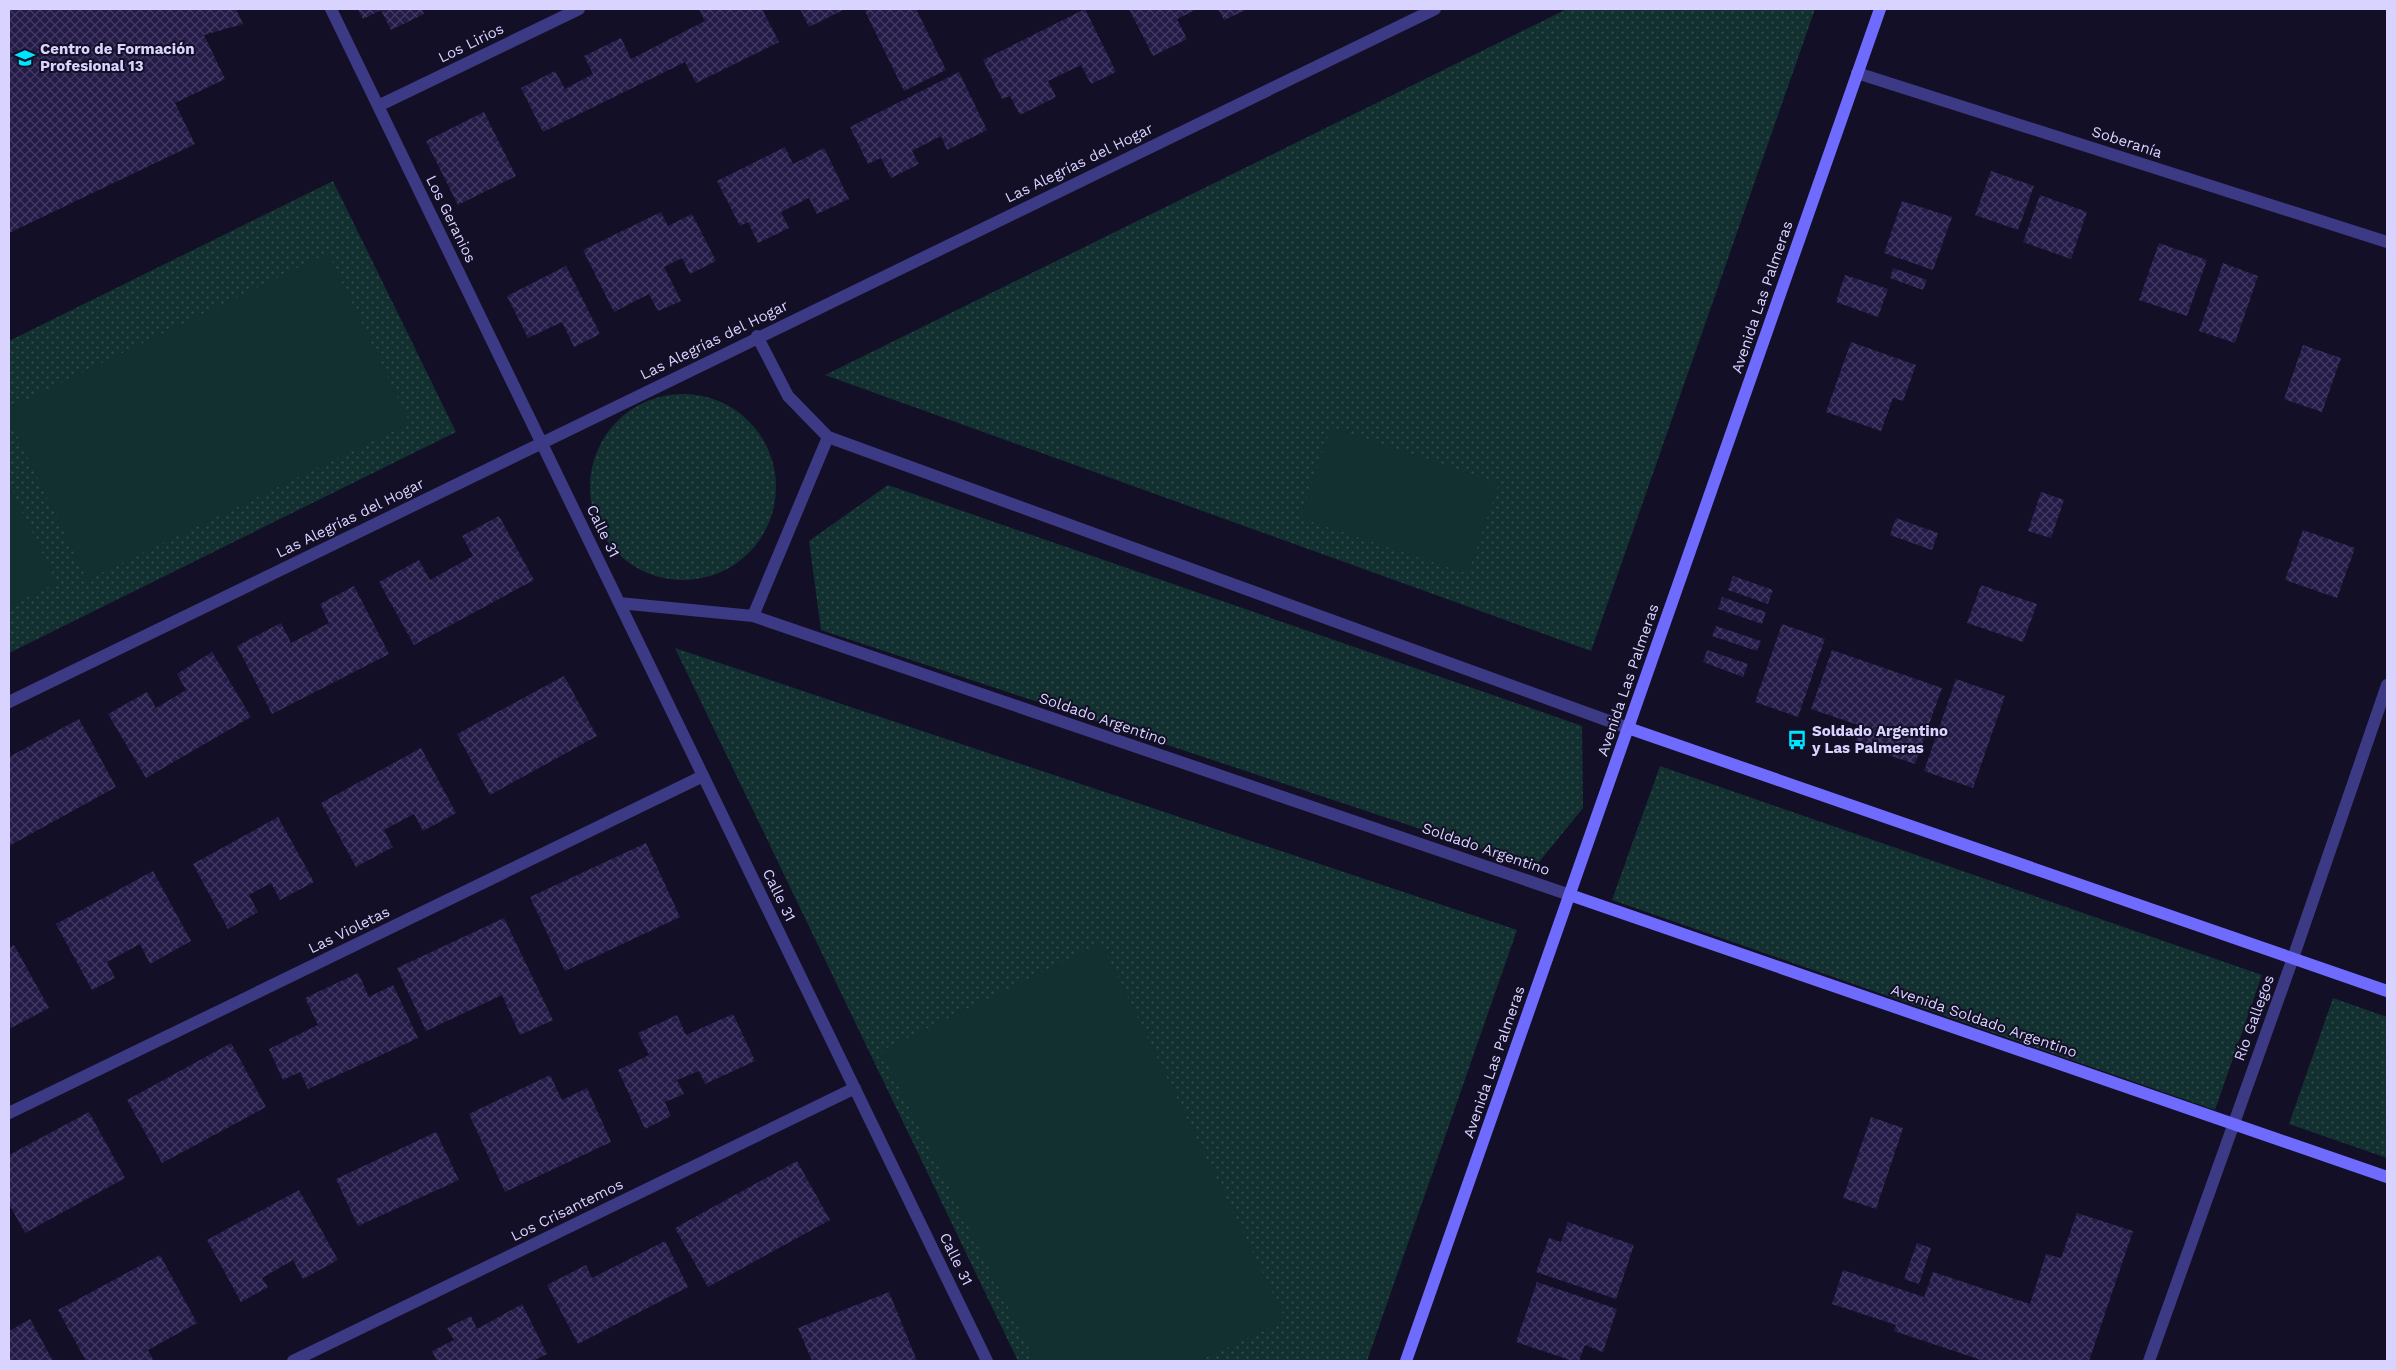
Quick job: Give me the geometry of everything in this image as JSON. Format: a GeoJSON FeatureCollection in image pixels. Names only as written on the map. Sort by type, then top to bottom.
{"type":"FeatureCollection","features":[{"type":"Feature","properties":{"kind":"main road","name":"Avenida Las Palmeras"},"geometry":{"type":"LineString","coordinates":[[1406,1361],[1880,9]]}},
{"type":"Feature","properties":{"kind":"main road"},"geometry":{"type":"LineString","coordinates":[[1628,728],[2387,990]]}},
{"type":"Feature","properties":{"kind":"main road","name":"Avenida Soldado Argentino"},"geometry":{"type":"LineString","coordinates":[[1570,895],[2387,1177]]}},
{"type":"Feature","properties":{"kind":"street","name":"Los Geranios"},"geometry":{"type":"LineString","coordinates":[[331,9],[542,443]]}},
{"type":"Feature","properties":{"kind":"street","name":"Los Lirios"},"geometry":{"type":"LineString","coordinates":[[378,106],[579,9]]}},
{"type":"Feature","properties":{"kind":"street","name":"Las Alegrías del Hogar"},"geometry":{"type":"LineString","coordinates":[[9,702],[542,443],[757,336],[1435,9]]}},
{"type":"Feature","properties":{"kind":"street","name":"Soberanía"},"geometry":{"type":"LineString","coordinates":[[1858,74],[2387,242]]}},
{"type":"Feature","properties":{"kind":"street"},"geometry":{"type":"LineString","coordinates":[[757,336],[788,396],[828,437],[1628,728]]}},
{"type":"Feature","properties":{"kind":"street"},"geometry":{"type":"LineString","coordinates":[[753,616],[828,437]]}},
{"type":"Feature","properties":{"kind":"street","name":"Calle 31"},"geometry":{"type":"LineString","coordinates":[[542,443],[987,1361]]}},
{"type":"Feature","properties":{"kind":"street","name":"Soldado Argentino"},"geometry":{"type":"LineString","coordinates":[[619,603],[753,616],[1570,895]]}},
{"type":"Feature","properties":{"kind":"street","name":"Río Gallegos"},"geometry":{"type":"LineString","coordinates":[[2149,1361],[2293,958],[2387,685]]}},
{"type":"Feature","properties":{"kind":"street","name":"Las Violetas"},"geometry":{"type":"LineString","coordinates":[[9,1113],[703,776]]}},
{"type":"Feature","properties":{"kind":"street","name":"Los Crisantemos"},"geometry":{"type":"LineString","coordinates":[[293,1361],[855,1088]]}},
{"type":"Feature","properties":{"kind":"green space"},"geometry":{"type":"Polygon","coordinates":[[[1567,9],[1815,9],[1591,651],[825,375],[1567,9]]]}},
{"type":"Feature","properties":{"kind":"green space"},"geometry":{"type":"Polygon","coordinates":[[[333,181],[456,432],[9,653],[9,341],[333,181]]]}},
{"type":"Feature","properties":{"kind":"green space"},"geometry":{"type":"Polygon","coordinates":[[[328,253],[410,423],[87,580],[9,419],[9,408],[328,253]]]}},
{"type":"Feature","properties":{"kind":"green space"},"geometry":{"type":"Polygon","coordinates":[[[692,394],[719,401],[735,409],[749,421],[761,435],[769,451],[775,469],[775,505],[769,523],[761,539],[749,553],[735,565],[719,573],[701,579],[674,580],[647,573],[631,565],[605,539],[591,505],[590,478],[597,451],[605,435],[631,409],[665,395],[692,394]]]}},
{"type":"Feature","properties":{"kind":"green space"},"geometry":{"type":"Polygon","coordinates":[[[1331,427],[1499,484],[1468,574],[1300,518],[1331,427]]]}},
{"type":"Feature","properties":{"kind":"green space"},"geometry":{"type":"Polygon","coordinates":[[[9,484],[57,583],[9,606],[9,484]]]}},
{"type":"Feature","properties":{"kind":"green space"},"geometry":{"type":"Polygon","coordinates":[[[888,485],[1582,726],[1583,808],[1535,867],[821,630],[809,541],[888,485]]]}},
{"type":"Feature","properties":{"kind":"green space"},"geometry":{"type":"Polygon","coordinates":[[[675,648],[1517,930],[1367,1361],[1018,1361],[675,648]]]}},
{"type":"Feature","properties":{"kind":"green space"},"geometry":{"type":"Polygon","coordinates":[[[1660,766],[2262,975],[2215,1110],[1612,900],[1660,766]]]}},
{"type":"Feature","properties":{"kind":"green space"},"geometry":{"type":"Polygon","coordinates":[[[1101,943],[1286,1320],[1199,1361],[1035,1361],[881,1051],[1101,943]]]}},
{"type":"Feature","properties":{"kind":"green space"},"geometry":{"type":"Polygon","coordinates":[[[2333,998],[2387,1017],[2387,1158],[2289,1124],[2333,998]]]}},
{"type":"Feature","properties":{"kind":"building"},"geometry":{"type":"Polygon","coordinates":[[[9,9],[236,9],[243,24],[204,35],[225,79],[175,103],[195,144],[9,233],[9,9]]]}},
{"type":"Feature","properties":{"kind":"building"},"geometry":{"type":"Polygon","coordinates":[[[358,9],[422,9],[424,14],[391,30],[381,10],[363,19],[358,9]]]}},
{"type":"Feature","properties":{"kind":"building"},"geometry":{"type":"Polygon","coordinates":[[[699,9],[762,9],[779,42],[696,83],[685,62],[543,132],[521,88],[555,71],[565,89],[593,74],[584,56],[621,38],[631,59],[705,21],[699,9]]]}},
{"type":"Feature","properties":{"kind":"building"},"geometry":{"type":"Polygon","coordinates":[[[800,9],[845,9],[809,27],[800,9]]]}},
{"type":"Feature","properties":{"kind":"building"},"geometry":{"type":"Polygon","coordinates":[[[870,9],[916,9],[946,70],[904,91],[865,11],[870,9]]]}},
{"type":"Feature","properties":{"kind":"building"},"geometry":{"type":"Polygon","coordinates":[[[1085,9],[1116,72],[1091,84],[1081,65],[1048,81],[1056,97],[1020,115],[1010,96],[1002,99],[983,60],[1085,9]]]}},
{"type":"Feature","properties":{"kind":"building"},"geometry":{"type":"Polygon","coordinates":[[[1129,9],[1197,9],[1177,19],[1187,39],[1153,56],[1129,9]]]}},
{"type":"Feature","properties":{"kind":"building"},"geometry":{"type":"Polygon","coordinates":[[[1218,9],[1248,9],[1224,20],[1218,9]]]}},
{"type":"Feature","properties":{"kind":"building"},"geometry":{"type":"Polygon","coordinates":[[[959,72],[987,130],[947,150],[941,136],[912,151],[919,164],[891,178],[881,158],[868,164],[850,127],[959,72]]]}},
{"type":"Feature","properties":{"kind":"building"},"geometry":{"type":"Polygon","coordinates":[[[484,112],[516,176],[458,205],[426,141],[484,112]]]}},
{"type":"Feature","properties":{"kind":"building"},"geometry":{"type":"Polygon","coordinates":[[[785,147],[793,164],[824,148],[849,199],[817,214],[809,198],[781,212],[789,228],[758,243],[748,222],[740,226],[717,181],[785,147]]]}},
{"type":"Feature","properties":{"kind":"building"},"geometry":{"type":"Polygon","coordinates":[[[1991,171],[2034,186],[2018,230],[1975,215],[1991,171]]]}},
{"type":"Feature","properties":{"kind":"building"},"geometry":{"type":"Polygon","coordinates":[[[2040,195],[2087,212],[2071,259],[2023,242],[2040,195]]]}},
{"type":"Feature","properties":{"kind":"building"},"geometry":{"type":"Polygon","coordinates":[[[1902,201],[1952,217],[1933,270],[1884,253],[1902,201]]]}},
{"type":"Feature","properties":{"kind":"building"},"geometry":{"type":"Polygon","coordinates":[[[661,212],[668,226],[692,214],[716,261],[690,274],[682,258],[664,267],[681,301],[658,311],[649,294],[614,312],[583,250],[661,212]]]}},
{"type":"Feature","properties":{"kind":"building"},"geometry":{"type":"Polygon","coordinates":[[[2159,243],[2207,260],[2187,316],[2139,300],[2159,243]]]}},
{"type":"Feature","properties":{"kind":"building"},"geometry":{"type":"Polygon","coordinates":[[[2223,263],[2258,276],[2235,343],[2199,331],[2223,263]]]}},
{"type":"Feature","properties":{"kind":"building"},"geometry":{"type":"Polygon","coordinates":[[[566,266],[600,334],[574,347],[562,322],[528,338],[507,296],[566,266]]]}},
{"type":"Feature","properties":{"kind":"building"},"geometry":{"type":"Polygon","coordinates":[[[1893,268],[1927,280],[1923,290],[1890,278],[1893,268]]]}},
{"type":"Feature","properties":{"kind":"building"},"geometry":{"type":"Polygon","coordinates":[[[1845,275],[1888,289],[1878,317],[1836,302],[1845,275]]]}},
{"type":"Feature","properties":{"kind":"building"},"geometry":{"type":"Polygon","coordinates":[[[1851,342],[1916,365],[1903,401],[1893,398],[1881,431],[1826,412],[1851,342]]]}},
{"type":"Feature","properties":{"kind":"building"},"geometry":{"type":"Polygon","coordinates":[[[2303,345],[2341,358],[2322,412],[2284,399],[2303,345]]]}},
{"type":"Feature","properties":{"kind":"building"},"geometry":{"type":"Polygon","coordinates":[[[2041,492],[2064,500],[2051,538],[2028,531],[2041,492]]]}},
{"type":"Feature","properties":{"kind":"building"},"geometry":{"type":"Polygon","coordinates":[[[499,516],[534,580],[414,645],[379,582],[419,560],[430,580],[473,556],[462,536],[499,516]]]}},
{"type":"Feature","properties":{"kind":"building"},"geometry":{"type":"Polygon","coordinates":[[[1896,518],[1938,533],[1932,550],[1890,535],[1896,518]]]}},
{"type":"Feature","properties":{"kind":"building"},"geometry":{"type":"Polygon","coordinates":[[[2303,530],[2355,548],[2337,598],[2285,580],[2303,530]]]}},
{"type":"Feature","properties":{"kind":"building"},"geometry":{"type":"Polygon","coordinates":[[[1733,576],[1773,590],[1768,604],[1728,590],[1733,576]]]}},
{"type":"Feature","properties":{"kind":"building"},"geometry":{"type":"Polygon","coordinates":[[[1981,585],[2037,604],[2023,642],[1967,623],[1981,585]]]}},
{"type":"Feature","properties":{"kind":"building"},"geometry":{"type":"Polygon","coordinates":[[[354,586],[389,654],[272,714],[237,646],[281,623],[291,643],[329,623],[320,604],[354,586]]]}},
{"type":"Feature","properties":{"kind":"building"},"geometry":{"type":"Polygon","coordinates":[[[1722,597],[1766,612],[1762,624],[1718,609],[1722,597]]]}},
{"type":"Feature","properties":{"kind":"building"},"geometry":{"type":"Polygon","coordinates":[[[1782,624],[1825,639],[1798,717],[1755,702],[1782,624]]]}},
{"type":"Feature","properties":{"kind":"building"},"geometry":{"type":"Polygon","coordinates":[[[1716,626],[1761,641],[1757,651],[1712,636],[1716,626]]]}},
{"type":"Feature","properties":{"kind":"building"},"geometry":{"type":"Polygon","coordinates":[[[1707,650],[1748,664],[1743,677],[1703,662],[1707,650]]]}},
{"type":"Feature","properties":{"kind":"building"},"geometry":{"type":"Polygon","coordinates":[[[1832,650],[1942,688],[1915,764],[1855,744],[1861,726],[1811,709],[1832,650]]]}},
{"type":"Feature","properties":{"kind":"building"},"geometry":{"type":"Polygon","coordinates":[[[212,652],[251,717],[146,778],[108,714],[147,692],[156,708],[186,690],[177,674],[212,652]]]}},
{"type":"Feature","properties":{"kind":"building"},"geometry":{"type":"Polygon","coordinates":[[[564,676],[597,736],[490,795],[457,734],[564,676]]]}},
{"type":"Feature","properties":{"kind":"building"},"geometry":{"type":"Polygon","coordinates":[[[1956,679],[2005,696],[1973,788],[1924,771],[1956,679]]]}},
{"type":"Feature","properties":{"kind":"building"},"geometry":{"type":"Polygon","coordinates":[[[79,719],[116,787],[9,846],[9,757],[79,719]]]}},
{"type":"Feature","properties":{"kind":"building"},"geometry":{"type":"Polygon","coordinates":[[[421,748],[456,813],[423,831],[414,814],[384,830],[393,847],[356,867],[321,803],[421,748]]]}},
{"type":"Feature","properties":{"kind":"building"},"geometry":{"type":"Polygon","coordinates":[[[278,817],[314,882],[280,900],[271,883],[249,895],[258,912],[228,929],[193,864],[278,817]]]}},
{"type":"Feature","properties":{"kind":"building"},"geometry":{"type":"Polygon","coordinates":[[[646,843],[680,917],[565,971],[530,897],[646,843]]]}},
{"type":"Feature","properties":{"kind":"building"},"geometry":{"type":"Polygon","coordinates":[[[153,871],[191,941],[150,964],[140,944],[107,962],[115,978],[92,990],[56,924],[153,871]]]}},
{"type":"Feature","properties":{"kind":"building"},"geometry":{"type":"Polygon","coordinates":[[[504,918],[553,1020],[520,1035],[502,995],[426,1031],[397,968],[504,918]]]}},
{"type":"Feature","properties":{"kind":"building"},"geometry":{"type":"Polygon","coordinates":[[[14,945],[49,1008],[11,1028],[9,1024],[9,948],[14,945]]]}},
{"type":"Feature","properties":{"kind":"building"},"geometry":{"type":"Polygon","coordinates":[[[358,973],[369,997],[393,985],[418,1038],[308,1089],[300,1072],[283,1080],[269,1049],[318,1025],[305,998],[358,973]]]}},
{"type":"Feature","properties":{"kind":"building"},"geometry":{"type":"Polygon","coordinates":[[[733,1014],[755,1061],[705,1084],[699,1071],[677,1080],[684,1094],[665,1102],[671,1116],[645,1129],[618,1070],[649,1055],[638,1033],[677,1015],[686,1035],[733,1014]]]}},
{"type":"Feature","properties":{"kind":"building"},"geometry":{"type":"Polygon","coordinates":[[[231,1043],[266,1107],[162,1163],[127,1100],[231,1043]]]}},
{"type":"Feature","properties":{"kind":"building"},"geometry":{"type":"Polygon","coordinates":[[[550,1075],[562,1100],[587,1088],[611,1142],[505,1192],[469,1114],[550,1075]]]}},
{"type":"Feature","properties":{"kind":"building"},"geometry":{"type":"Polygon","coordinates":[[[89,1112],[125,1178],[25,1233],[9,1204],[9,1155],[89,1112]]]}},
{"type":"Feature","properties":{"kind":"building"},"geometry":{"type":"Polygon","coordinates":[[[1871,1117],[1903,1128],[1876,1209],[1843,1198],[1871,1117]]]}},
{"type":"Feature","properties":{"kind":"building"},"geometry":{"type":"Polygon","coordinates":[[[436,1132],[459,1180],[358,1226],[336,1179],[436,1132]]]}},
{"type":"Feature","properties":{"kind":"building"},"geometry":{"type":"Polygon","coordinates":[[[797,1161],[830,1220],[708,1287],[675,1228],[797,1161]]]}},
{"type":"Feature","properties":{"kind":"building"},"geometry":{"type":"Polygon","coordinates":[[[299,1190],[338,1260],[303,1279],[293,1260],[262,1278],[268,1287],[241,1302],[207,1240],[299,1190]]]}},
{"type":"Feature","properties":{"kind":"building"},"geometry":{"type":"Polygon","coordinates":[[[2077,1213],[2133,1231],[2089,1361],[1984,1361],[1894,1331],[1896,1325],[1832,1304],[1843,1270],[1924,1297],[1933,1272],[2030,1304],[2046,1254],[2061,1258],[2077,1213]]]}},
{"type":"Feature","properties":{"kind":"building"},"geometry":{"type":"Polygon","coordinates":[[[1568,1222],[1634,1245],[1616,1299],[1536,1272],[1549,1238],[1561,1242],[1568,1222]]]}},
{"type":"Feature","properties":{"kind":"building"},"geometry":{"type":"Polygon","coordinates":[[[665,1241],[688,1287],[578,1344],[547,1285],[586,1265],[592,1278],[665,1241]]]}},
{"type":"Feature","properties":{"kind":"building"},"geometry":{"type":"Polygon","coordinates":[[[1917,1243],[1931,1248],[1919,1284],[1904,1279],[1917,1243]]]}},
{"type":"Feature","properties":{"kind":"building"},"geometry":{"type":"Polygon","coordinates":[[[160,1255],[197,1323],[148,1350],[154,1361],[86,1361],[58,1310],[160,1255]]]}},
{"type":"Feature","properties":{"kind":"building"},"geometry":{"type":"Polygon","coordinates":[[[1537,1282],[1617,1309],[1603,1352],[1585,1345],[1579,1361],[1573,1361],[1516,1342],[1537,1282]]]}},
{"type":"Feature","properties":{"kind":"building"},"geometry":{"type":"Polygon","coordinates":[[[889,1292],[917,1361],[812,1361],[798,1328],[889,1292]]]}},
{"type":"Feature","properties":{"kind":"building"},"geometry":{"type":"Polygon","coordinates":[[[522,1304],[547,1354],[533,1361],[437,1361],[432,1351],[454,1340],[447,1328],[471,1316],[477,1329],[522,1304]]]}},
{"type":"Feature","properties":{"kind":"building"},"geometry":{"type":"Polygon","coordinates":[[[30,1319],[53,1361],[9,1361],[9,1331],[30,1319]]]}},
{"type":"Feature","properties":{"kind":"place","name":"Centro de Formación Profesional 13"},"geometry":{"type":"Point","coordinates":[25,58]}},
{"type":"Feature","properties":{"kind":"place","name":"Soldado Argentino y Las Palmeras"},"geometry":{"type":"Point","coordinates":[1797,740]}}]}
